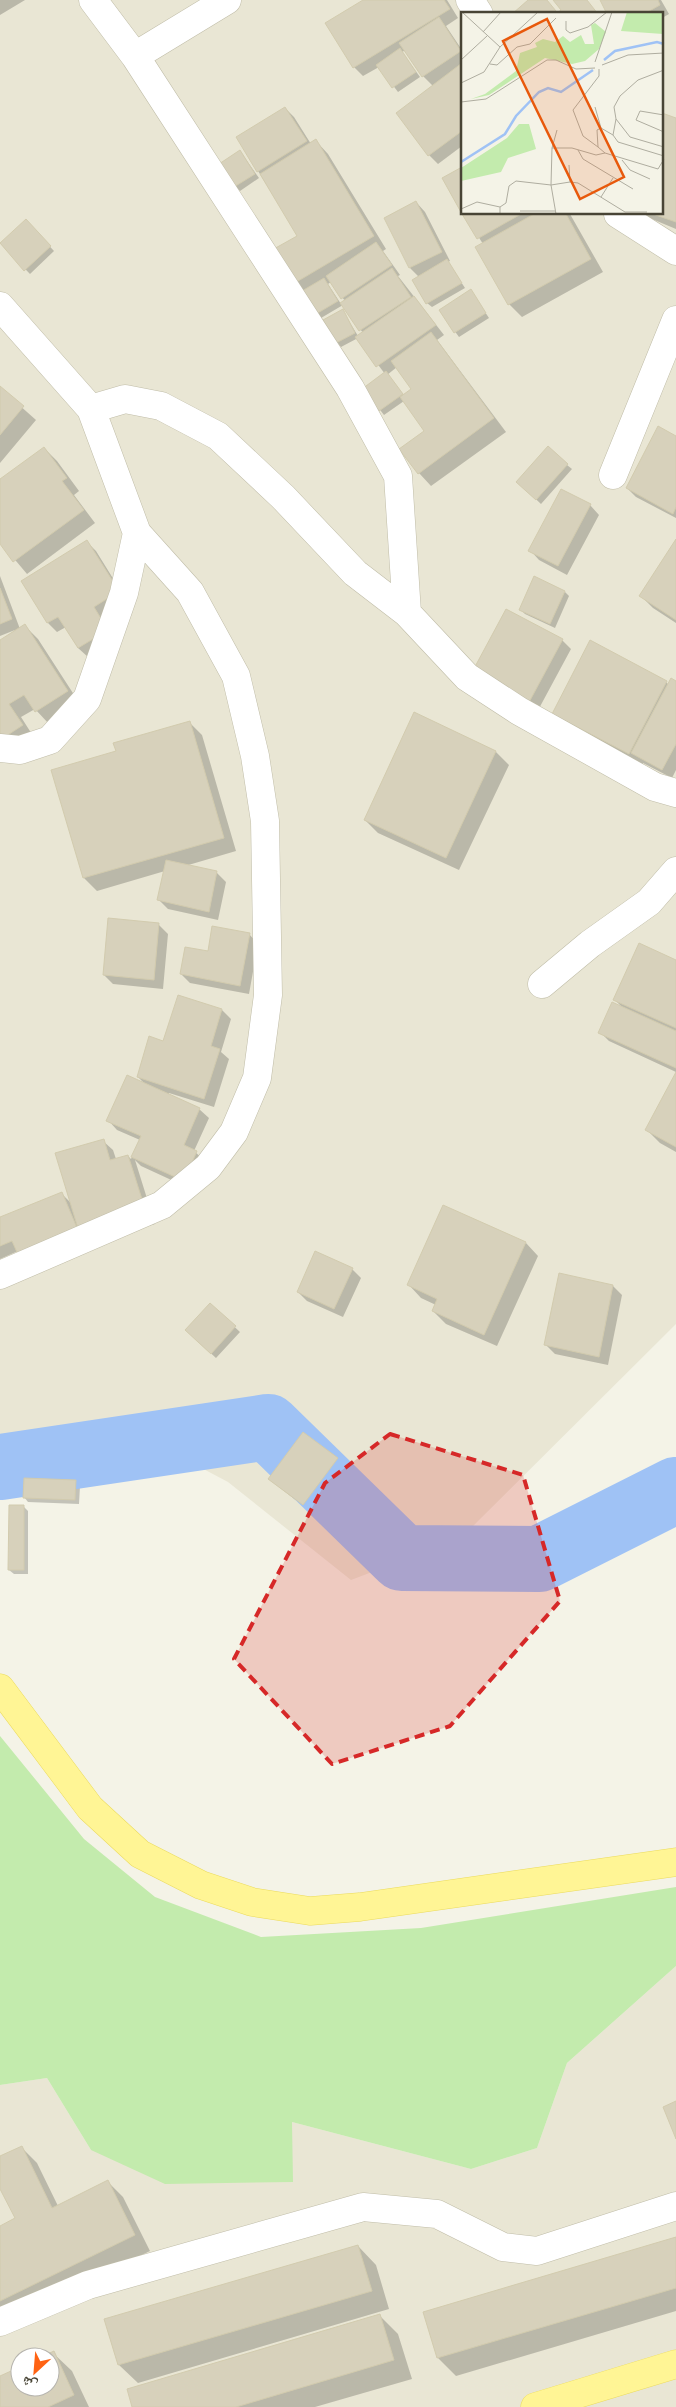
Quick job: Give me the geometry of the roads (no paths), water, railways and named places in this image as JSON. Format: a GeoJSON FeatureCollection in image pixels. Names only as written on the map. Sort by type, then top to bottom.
{"type":"FeatureCollection","features":[{"type":"Feature","properties":{"kind":"main road"},"geometry":{"type":"LineString","coordinates":[[0,1688],[90,1808],[140,1854],[201,1885],[252,1902],[310,1911],[360,1907],[676,1862]]}},
{"type":"Feature","properties":{"kind":"main road"},"geometry":{"type":"LineString","coordinates":[[535,2407],[676,2364]]}},
{"type":"Feature","properties":{"kind":"street"},"geometry":{"type":"LineString","coordinates":[[93,0],[135,56],[350,388],[398,476],[407,613]]}},
{"type":"Feature","properties":{"kind":"street"},"geometry":{"type":"LineString","coordinates":[[135,56],[227,0]]}},
{"type":"Feature","properties":{"kind":"street"},"geometry":{"type":"LineString","coordinates":[[470,0],[478,12]]}},
{"type":"Feature","properties":{"kind":"street"},"geometry":{"type":"LineString","coordinates":[[620,215],[676,251]]}},
{"type":"Feature","properties":{"kind":"street"},"geometry":{"type":"LineString","coordinates":[[0,306],[91,409],[137,532],[190,592],[236,676],[255,756],[265,821],[268,995],[258,1078],[234,1132],[208,1168],[162,1205],[0,1276]]}},
{"type":"Feature","properties":{"kind":"street"},"geometry":{"type":"LineString","coordinates":[[613,475],[676,320]]}},
{"type":"Feature","properties":{"kind":"street"},"geometry":{"type":"LineString","coordinates":[[91,409],[125,399],[161,406],[218,436],[283,497],[355,573],[407,613],[466,677],[519,711],[655,787],[676,793]]}},
{"type":"Feature","properties":{"kind":"street"},"geometry":{"type":"LineString","coordinates":[[0,748],[20,750],[50,740],[88,699],[124,593],[137,532]]}},
{"type":"Feature","properties":{"kind":"street"},"geometry":{"type":"LineString","coordinates":[[542,984],[590,944],[649,902],[676,871]]}},
{"type":"Feature","properties":{"kind":"street"},"geometry":{"type":"LineString","coordinates":[[0,2322],[88,2285],[363,2207],[437,2214],[504,2246],[537,2251],[676,2206]]}},
{"type":"Feature","properties":{"kind":"waterway"},"geometry":{"type":"LineString","coordinates":[[0,1467],[268,1427],[402,1558],[539,1559],[676,1490]]}}]}
